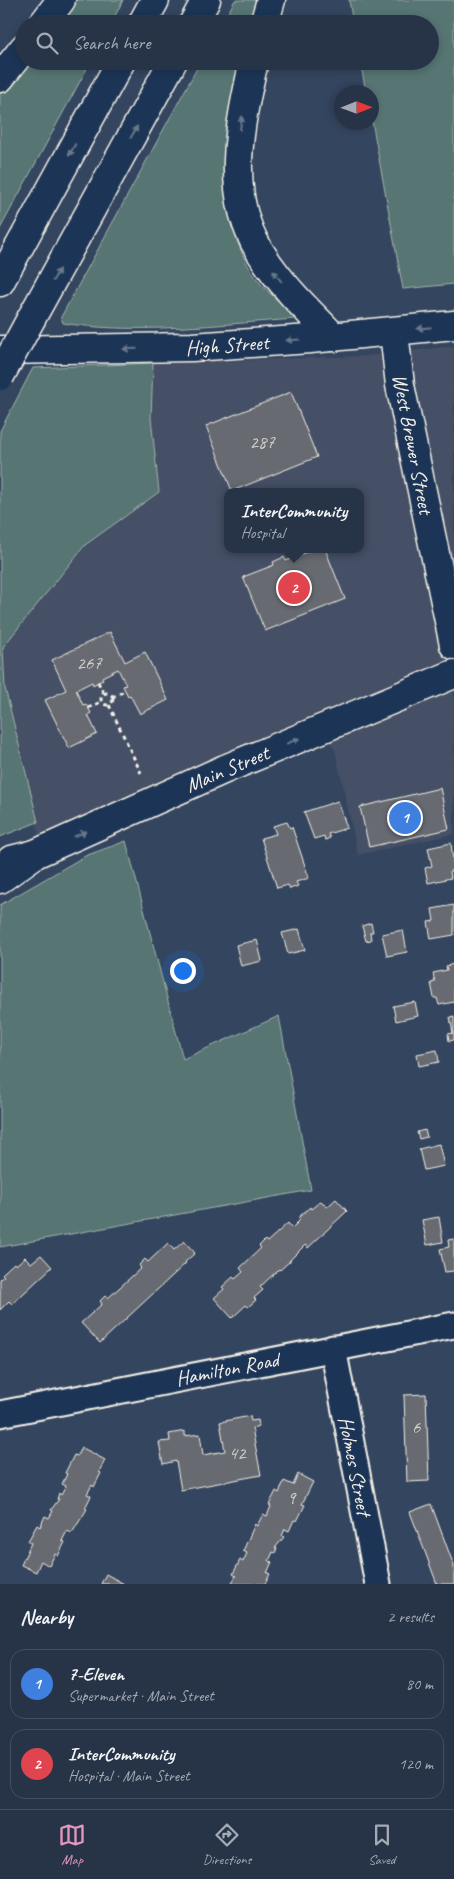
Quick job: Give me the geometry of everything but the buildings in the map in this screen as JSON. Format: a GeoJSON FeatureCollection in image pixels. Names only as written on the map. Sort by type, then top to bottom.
{"type":"FeatureCollection","features":[{"type":"Feature","properties":{"kind":"main road"},"geometry":{"type":"LineString","coordinates":[[49,15],[61,0]]}},
{"type":"Feature","properties":{"kind":"main road"},"geometry":{"type":"LineString","coordinates":[[147,15],[155,0]]}},
{"type":"Feature","properties":{"kind":"main road"},"geometry":{"type":"LineString","coordinates":[[198,15],[206,0]]}},
{"type":"Feature","properties":{"kind":"main road"},"geometry":{"type":"LineString","coordinates":[[267,15],[271,0]]}},
{"type":"Feature","properties":{"kind":"main road"},"geometry":{"type":"LineString","coordinates":[[0,78],[15,59]]}},
{"type":"Feature","properties":{"kind":"main road"},"geometry":{"type":"LineString","coordinates":[[0,282],[116,70]]}},
{"type":"Feature","properties":{"kind":"main road"},"geometry":{"type":"LineString","coordinates":[[0,376],[168,70]]}},
{"type":"Feature","properties":{"kind":"main road"},"geometry":{"type":"LineString","coordinates":[[252,70],[241,125],[238,153],[238,181],[243,210],[252,236],[271,268],[306,309],[334,337]]}},
{"type":"Feature","properties":{"kind":"main road","name":"High Street"},"geometry":{"type":"LineString","coordinates":[[0,350],[173,348],[334,337],[454,325]]}},
{"type":"Feature","properties":{"kind":"main road","name":"West Brewer Street"},"geometry":{"type":"LineString","coordinates":[[394,332],[400,385],[454,645]]}},
{"type":"Feature","properties":{"kind":"main road","name":"Main Street"},"geometry":{"type":"LineString","coordinates":[[0,864],[36,854],[225,769],[454,674]]}},
{"type":"Feature","properties":{"kind":"main road"},"geometry":{"type":"LineString","coordinates":[[0,879],[36,854]]}},
{"type":"Feature","properties":{"kind":"street","name":"Hamilton Road"},"geometry":{"type":"LineString","coordinates":[[0,1414],[454,1324]]}},
{"type":"Feature","properties":{"kind":"street","name":"Holmes Street"},"geometry":{"type":"LineString","coordinates":[[333,1348],[378,1584]]}},
{"type":"Feature","properties":{"kind":"path"},"geometry":{"type":"LineString","coordinates":[[98,682],[104,694]]}},
{"type":"Feature","properties":{"kind":"path"},"geometry":{"type":"LineString","coordinates":[[112,696],[125,691]]}},
{"type":"Feature","properties":{"kind":"path"},"geometry":{"type":"LineString","coordinates":[[104,694],[108,693],[112,696]]}},
{"type":"Feature","properties":{"kind":"path"},"geometry":{"type":"LineString","coordinates":[[101,702],[104,694]]}},
{"type":"Feature","properties":{"kind":"path"},"geometry":{"type":"LineString","coordinates":[[110,705],[113,700],[112,696]]}},
{"type":"Feature","properties":{"kind":"path"},"geometry":{"type":"LineString","coordinates":[[101,702],[105,705],[110,705]]}},
{"type":"Feature","properties":{"kind":"path"},"geometry":{"type":"LineString","coordinates":[[88,708],[101,702]]}},
{"type":"Feature","properties":{"kind":"path"},"geometry":{"type":"LineString","coordinates":[[110,705],[141,773]]}},
{"type":"Feature","properties":{"kind":"shaded area"},"geometry":{"type":"Polygon","coordinates":[[[454,346],[454,834],[358,855],[335,750],[314,718],[39,836],[5,688],[3,647],[85,545],[159,492],[151,418],[153,363],[364,356],[454,346]]]}},
{"type":"Feature","properties":{"kind":"green space"},"geometry":{"type":"Polygon","coordinates":[[[72,0],[123,0],[116,15],[60,15],[72,0]]]}},
{"type":"Feature","properties":{"kind":"green space"},"geometry":{"type":"Polygon","coordinates":[[[235,0],[260,0],[256,15],[227,15],[235,0]]]}},
{"type":"Feature","properties":{"kind":"green space"},"geometry":{"type":"Polygon","coordinates":[[[349,0],[454,0],[454,284],[403,289],[374,130],[379,130],[379,85],[365,85],[362,70],[439,70],[439,15],[352,15],[349,0]]]}},
{"type":"Feature","properties":{"kind":"green space"},"geometry":{"type":"Polygon","coordinates":[[[17,70],[86,70],[0,229],[0,91],[17,70]]]}},
{"type":"Feature","properties":{"kind":"green space"},"geometry":{"type":"Polygon","coordinates":[[[196,70],[241,70],[227,147],[226,189],[229,211],[239,245],[251,270],[265,288],[288,309],[295,319],[208,326],[119,328],[63,323],[61,317],[196,70]]]}},
{"type":"Feature","properties":{"kind":"green space"},"geometry":{"type":"Polygon","coordinates":[[[153,363],[151,418],[159,492],[85,545],[3,647],[5,688],[38,822],[0,837],[0,431],[33,368],[153,363]]]}},
{"type":"Feature","properties":{"kind":"green space"},"geometry":{"type":"Polygon","coordinates":[[[126,841],[183,1059],[279,1016],[311,1190],[0,1247],[0,905],[85,856],[126,841]]]}},
{"type":"Feature","properties":{"kind":"place","name":"InterCommunity"},"geometry":{"type":"Point","coordinates":[294,588]}},
{"type":"Feature","properties":{"kind":"place","name":"7-Eleven"},"geometry":{"type":"Point","coordinates":[405,818]}}]}
